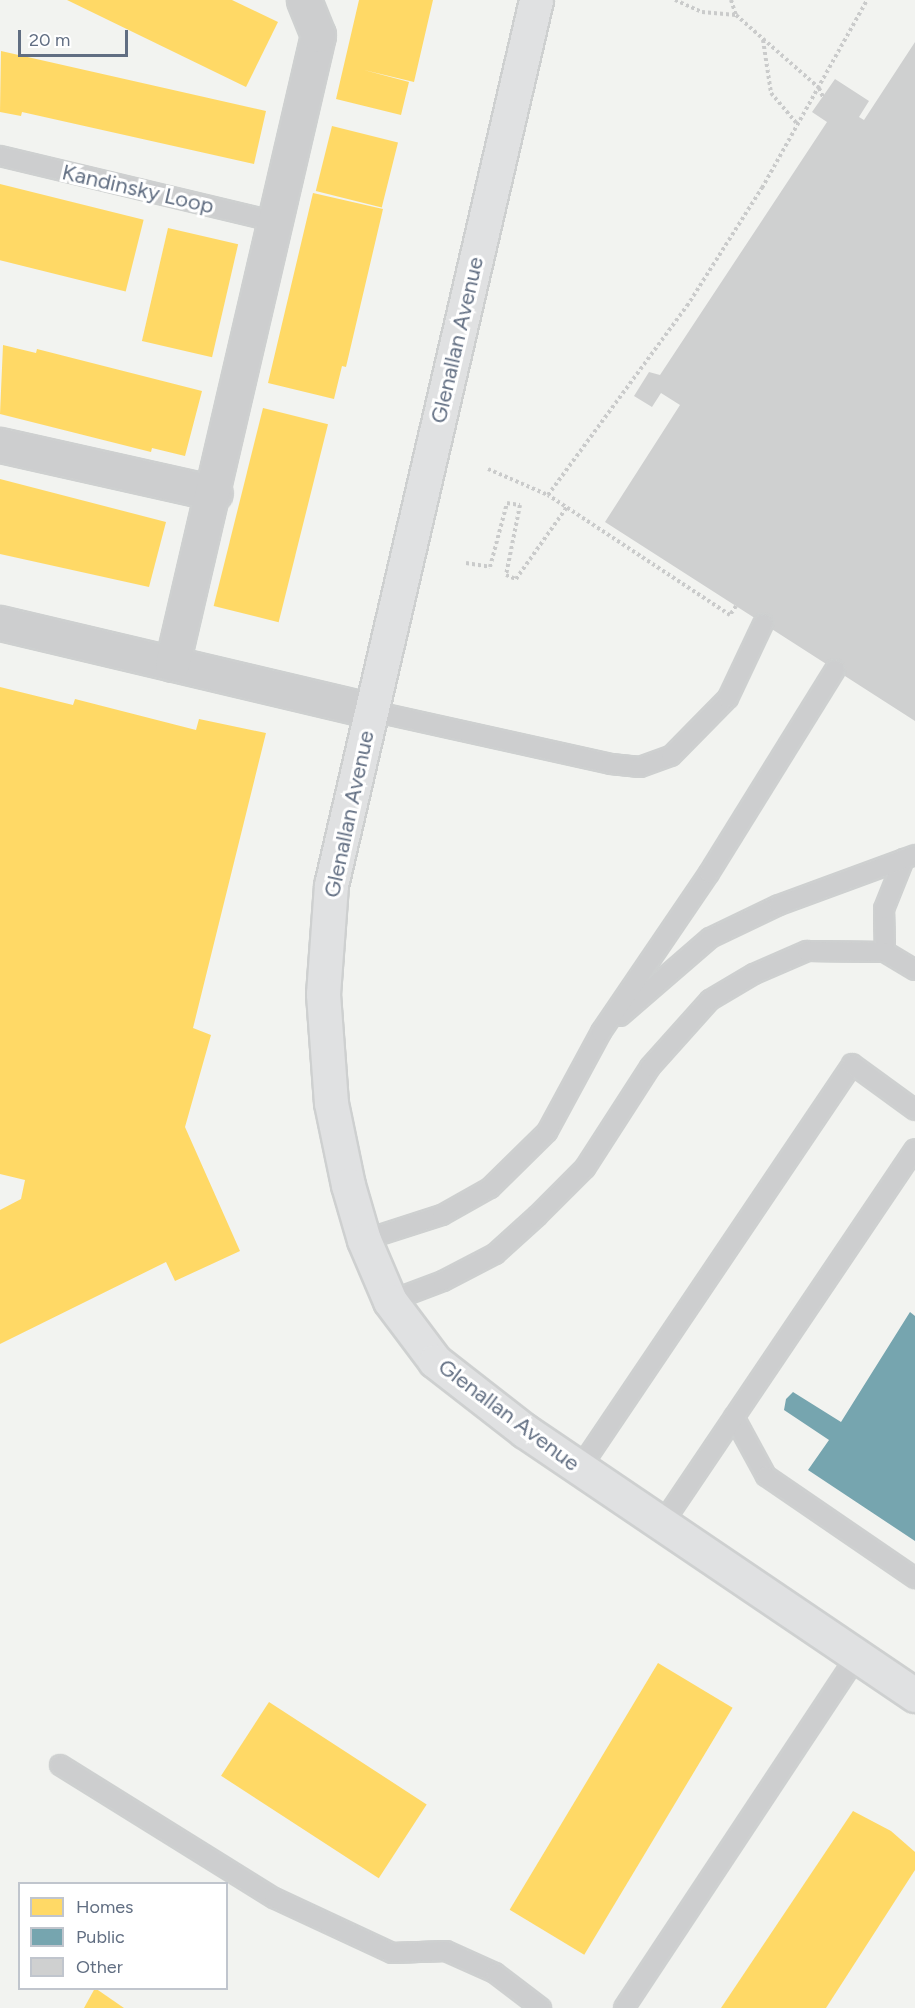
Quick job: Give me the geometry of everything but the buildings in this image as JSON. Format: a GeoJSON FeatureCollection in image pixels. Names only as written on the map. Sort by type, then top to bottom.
{"type":"FeatureCollection","features":[{"type":"Feature","properties":{"kind":"street"},"geometry":{"type":"LineString","coordinates":[[172,664],[215,493],[318,35],[304,0]]}},
{"type":"Feature","properties":{"kind":"street","name":"Glenallan Avenue"},"geometry":{"type":"LineString","coordinates":[[536,0],[331,885],[323,994],[332,1103],[364,1240],[390,1301],[435,1361],[580,1468],[915,1695]]}},
{"type":"Feature","properties":{"kind":"street"},"geometry":{"type":"LineString","coordinates":[[0,445],[215,493]]}},
{"type":"Feature","properties":{"kind":"street"},"geometry":{"type":"LineString","coordinates":[[0,623],[372,711]]}},
{"type":"Feature","properties":{"kind":"lane","name":"Kandinsky Loop"},"geometry":{"type":"LineString","coordinates":[[0,156],[276,222]]}},
{"type":"Feature","properties":{"kind":"lane"},"geometry":{"type":"LineString","coordinates":[[372,711],[610,764],[639,766],[671,756],[722,705],[763,624]]}},
{"type":"Feature","properties":{"kind":"lane"},"geometry":{"type":"LineString","coordinates":[[364,1240],[442,1215],[490,1188],[547,1132],[601,1032],[709,873],[836,670]]}},
{"type":"Feature","properties":{"kind":"lane"},"geometry":{"type":"LineString","coordinates":[[601,1032],[710,938],[779,905],[910,857]]}},
{"type":"Feature","properties":{"kind":"lane"},"geometry":{"type":"LineString","coordinates":[[885,952],[884,909],[910,857]]}},
{"type":"Feature","properties":{"kind":"lane"},"geometry":{"type":"LineString","coordinates":[[390,1301],[443,1281],[495,1254],[537,1216],[585,1168],[650,1067],[710,1000],[754,974],[807,951],[885,952],[915,970]]}},
{"type":"Feature","properties":{"kind":"lane"},"geometry":{"type":"LineString","coordinates":[[580,1468],[852,1064],[915,1110]]}},
{"type":"Feature","properties":{"kind":"lane"},"geometry":{"type":"LineString","coordinates":[[662,1524],[915,1149]]}},
{"type":"Feature","properties":{"kind":"lane"},"geometry":{"type":"LineString","coordinates":[[734,1418],[766,1476],[915,1578]]}},
{"type":"Feature","properties":{"kind":"lane"},"geometry":{"type":"LineString","coordinates":[[624,2008],[857,1656]]}},
{"type":"Feature","properties":{"kind":"lane"},"geometry":{"type":"LineString","coordinates":[[60,1765],[274,1898],[392,1953],[446,1951],[495,1973],[542,2008]]}},
{"type":"Feature","properties":{"kind":"path"},"geometry":{"type":"LineString","coordinates":[[675,0],[702,12],[736,15]]}},
{"type":"Feature","properties":{"kind":"path"},"geometry":{"type":"LineString","coordinates":[[731,0],[736,15],[819,88],[823,97]]}},
{"type":"Feature","properties":{"kind":"path"},"geometry":{"type":"LineString","coordinates":[[548,495],[687,306],[798,125],[867,0]]}},
{"type":"Feature","properties":{"kind":"path"},"geometry":{"type":"LineString","coordinates":[[763,39],[771,93],[798,125]]}},
{"type":"Feature","properties":{"kind":"path"},"geometry":{"type":"LineString","coordinates":[[488,470],[548,495],[730,615],[736,606]]}},
{"type":"Feature","properties":{"kind":"path"},"geometry":{"type":"LineString","coordinates":[[466,563],[490,567],[507,503],[519,505],[506,575],[516,579],[567,507]]}}]}
